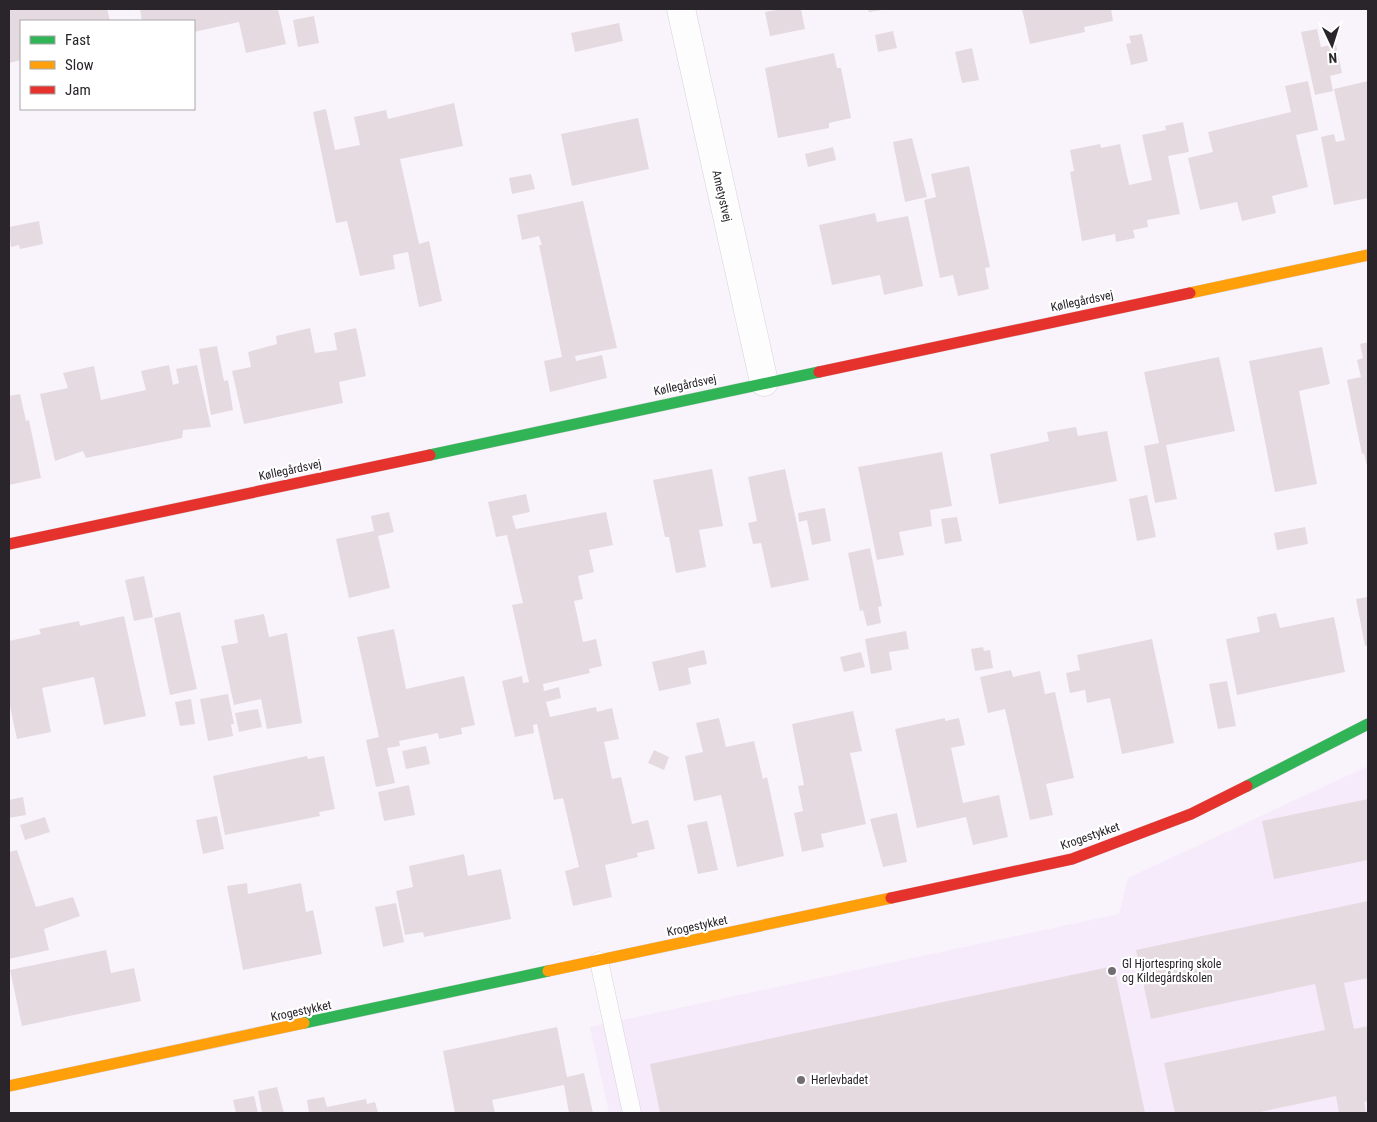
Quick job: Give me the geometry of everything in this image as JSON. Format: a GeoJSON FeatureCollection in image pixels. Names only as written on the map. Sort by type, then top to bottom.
{"type":"FeatureCollection","features":[{"type":"Feature","properties":{"kind":"street","name":"Ametystvej"},"geometry":{"type":"LineString","coordinates":[[681,9],[764,382]]}},
{"type":"Feature","properties":{"kind":"street","name":"Køllegårdsvej"},"geometry":{"type":"LineString","coordinates":[[9,544],[1368,254]]}},
{"type":"Feature","properties":{"kind":"street","name":"Krogestykket"},"geometry":{"type":"LineString","coordinates":[[9,1086],[1072,859],[1191,814],[1368,724]]}},
{"type":"Feature","properties":{"kind":"lane"},"geometry":{"type":"LineString","coordinates":[[599,961],[632,1113]]}},
{"type":"Feature","properties":{"kind":"shaded area","name":"Gl Hjortespring skole og Kildegårdskolen"},"geometry":{"type":"Polygon","coordinates":[[[1368,766],[1368,1113],[609,1113],[590,1027],[1119,914],[1128,878],[1368,766]]]}},
{"type":"Feature","properties":{"kind":"building"},"geometry":{"type":"Polygon","coordinates":[[[9,9],[107,9],[110,20],[20,20],[20,60],[9,63],[9,9]]]}},
{"type":"Feature","properties":{"kind":"building"},"geometry":{"type":"Polygon","coordinates":[[[140,9],[278,9],[286,44],[246,53],[239,22],[195,32],[195,20],[142,20],[140,9]]]}},
{"type":"Feature","properties":{"kind":"building"},"geometry":{"type":"Polygon","coordinates":[[[782,9],[801,9],[805,29],[770,36],[765,12],[782,9]]]}},
{"type":"Feature","properties":{"kind":"building"},"geometry":{"type":"Polygon","coordinates":[[[868,9],[882,9],[882,10],[869,12],[868,9]]]}},
{"type":"Feature","properties":{"kind":"building"},"geometry":{"type":"Polygon","coordinates":[[[1022,9],[1111,9],[1113,21],[1084,27],[1085,32],[1030,44],[1022,9]]]}},
{"type":"Feature","properties":{"kind":"building"},"geometry":{"type":"Polygon","coordinates":[[[314,16],[319,43],[298,47],[293,20],[314,16]]]}},
{"type":"Feature","properties":{"kind":"building"},"geometry":{"type":"Polygon","coordinates":[[[619,23],[623,41],[575,52],[571,33],[619,23]]]}},
{"type":"Feature","properties":{"kind":"building"},"geometry":{"type":"Polygon","coordinates":[[[1317,29],[1321,47],[1336,44],[1342,73],[1330,76],[1333,91],[1315,95],[1301,32],[1317,29]]]}},
{"type":"Feature","properties":{"kind":"building"},"geometry":{"type":"Polygon","coordinates":[[[893,31],[897,48],[878,52],[875,35],[893,31]]]}},
{"type":"Feature","properties":{"kind":"building"},"geometry":{"type":"Polygon","coordinates":[[[1142,34],[1148,61],[1131,65],[1126,44],[1131,43],[1129,36],[1142,34]]]}},
{"type":"Feature","properties":{"kind":"building"},"geometry":{"type":"Polygon","coordinates":[[[972,48],[979,80],[962,83],[955,52],[972,48]]]}},
{"type":"Feature","properties":{"kind":"building"},"geometry":{"type":"Polygon","coordinates":[[[834,53],[837,68],[841,68],[851,118],[829,123],[829,128],[778,138],[765,68],[834,53]]]}},
{"type":"Feature","properties":{"kind":"building"},"geometry":{"type":"Polygon","coordinates":[[[1308,81],[1318,130],[1296,135],[1308,187],[1272,196],[1276,213],[1242,221],[1237,202],[1200,210],[1188,158],[1213,152],[1208,132],[1291,112],[1285,86],[1308,81]]]}},
{"type":"Feature","properties":{"kind":"building"},"geometry":{"type":"Polygon","coordinates":[[[1368,81],[1368,198],[1334,205],[1321,137],[1334,134],[1336,142],[1345,140],[1334,89],[1368,81]]]}},
{"type":"Feature","properties":{"kind":"building"},"geometry":{"type":"Polygon","coordinates":[[[454,103],[463,146],[400,159],[419,244],[429,241],[442,301],[419,307],[408,252],[393,255],[395,269],[360,276],[347,221],[336,223],[313,112],[326,109],[335,150],[360,145],[354,117],[386,110],[388,119],[454,103]]]}},
{"type":"Feature","properties":{"kind":"building"},"geometry":{"type":"Polygon","coordinates":[[[638,118],[649,169],[572,186],[561,134],[638,118]]]}},
{"type":"Feature","properties":{"kind":"building"},"geometry":{"type":"Polygon","coordinates":[[[1183,122],[1189,152],[1168,156],[1180,214],[1147,220],[1148,227],[1133,230],[1135,238],[1116,242],[1115,234],[1082,241],[1070,172],[1074,171],[1070,150],[1100,144],[1101,148],[1120,144],[1129,185],[1152,180],[1142,135],[1166,130],[1165,126],[1183,122]]]}},
{"type":"Feature","properties":{"kind":"building"},"geometry":{"type":"Polygon","coordinates":[[[912,138],[927,197],[905,202],[893,142],[912,138]]]}},
{"type":"Feature","properties":{"kind":"building"},"geometry":{"type":"Polygon","coordinates":[[[833,147],[836,160],[808,167],[805,154],[833,147]]]}},
{"type":"Feature","properties":{"kind":"building"},"geometry":{"type":"Polygon","coordinates":[[[969,166],[990,267],[985,268],[989,289],[958,296],[953,275],[940,278],[924,200],[936,197],[931,174],[969,166]]]}},
{"type":"Feature","properties":{"kind":"building"},"geometry":{"type":"Polygon","coordinates":[[[531,174],[535,189],[512,194],[509,178],[531,174]]]}},
{"type":"Feature","properties":{"kind":"building"},"geometry":{"type":"Polygon","coordinates":[[[583,201],[617,348],[575,356],[576,361],[602,355],[607,378],[550,392],[544,361],[562,357],[539,245],[542,245],[539,236],[522,240],[517,215],[583,201]]]}},
{"type":"Feature","properties":{"kind":"building"},"geometry":{"type":"Polygon","coordinates":[[[875,213],[877,222],[908,216],[923,286],[884,295],[880,275],[832,285],[819,225],[875,213]]]}},
{"type":"Feature","properties":{"kind":"building"},"geometry":{"type":"Polygon","coordinates":[[[39,221],[43,244],[20,249],[19,245],[11,247],[9,227],[39,221]]]}},
{"type":"Feature","properties":{"kind":"building"},"geometry":{"type":"Polygon","coordinates":[[[310,328],[315,353],[337,350],[334,333],[356,328],[366,376],[339,382],[343,403],[244,424],[232,371],[251,367],[248,352],[277,344],[276,336],[310,328]]]}},
{"type":"Feature","properties":{"kind":"building"},"geometry":{"type":"Polygon","coordinates":[[[1368,342],[1367,466],[1364,453],[1362,454],[1347,380],[1361,377],[1357,360],[1363,358],[1360,344],[1368,342]]]}},
{"type":"Feature","properties":{"kind":"building"},"geometry":{"type":"Polygon","coordinates":[[[217,346],[224,381],[228,380],[233,410],[211,415],[199,349],[217,346]]]}},
{"type":"Feature","properties":{"kind":"building"},"geometry":{"type":"Polygon","coordinates":[[[1322,347],[1330,384],[1299,391],[1317,484],[1275,492],[1249,361],[1322,347]]]}},
{"type":"Feature","properties":{"kind":"building"},"geometry":{"type":"Polygon","coordinates":[[[1219,357],[1235,431],[1166,445],[1177,499],[1155,503],[1144,446],[1159,443],[1144,372],[1219,357]]]}},
{"type":"Feature","properties":{"kind":"building"},"geometry":{"type":"Polygon","coordinates":[[[169,365],[173,385],[179,383],[176,369],[197,365],[211,427],[183,430],[182,438],[86,458],[83,451],[55,461],[40,394],[68,388],[63,373],[94,366],[101,400],[146,390],[141,371],[169,365]]]}},
{"type":"Feature","properties":{"kind":"building"},"geometry":{"type":"Polygon","coordinates":[[[20,394],[26,421],[29,420],[41,478],[9,485],[9,396],[20,394]]]}},
{"type":"Feature","properties":{"kind":"building"},"geometry":{"type":"Polygon","coordinates":[[[1076,427],[1078,436],[1107,431],[1117,481],[999,504],[990,454],[1049,441],[1047,432],[1076,427]]]}},
{"type":"Feature","properties":{"kind":"building"},"geometry":{"type":"Polygon","coordinates":[[[942,452],[952,506],[930,510],[932,526],[899,532],[904,555],[877,560],[858,467],[942,452]]]}},
{"type":"Feature","properties":{"kind":"building"},"geometry":{"type":"Polygon","coordinates":[[[712,469],[723,526],[699,530],[706,567],[676,573],[669,537],[665,537],[653,480],[712,469]]]}},
{"type":"Feature","properties":{"kind":"building"},"geometry":{"type":"Polygon","coordinates":[[[785,469],[809,580],[771,588],[761,543],[753,544],[748,523],[757,521],[748,477],[785,469]]]}},
{"type":"Feature","properties":{"kind":"building"},"geometry":{"type":"Polygon","coordinates":[[[526,494],[530,512],[512,516],[516,529],[606,512],[613,545],[589,550],[594,572],[578,576],[583,599],[574,601],[583,642],[596,639],[602,666],[589,669],[590,673],[543,684],[544,691],[559,687],[561,698],[546,702],[550,717],[596,707],[597,712],[612,708],[619,739],[604,742],[612,779],[621,777],[632,824],[648,820],[655,849],[637,853],[638,857],[605,865],[612,897],[573,906],[565,871],[579,867],[563,798],[554,800],[537,724],[533,725],[534,733],[515,737],[502,681],[522,676],[523,683],[529,682],[512,605],[523,603],[507,535],[496,537],[488,502],[526,494]]]}},
{"type":"Feature","properties":{"kind":"building"},"geometry":{"type":"Polygon","coordinates":[[[1147,495],[1156,537],[1137,541],[1129,499],[1147,495]]]}},
{"type":"Feature","properties":{"kind":"building"},"geometry":{"type":"Polygon","coordinates":[[[825,508],[831,541],[812,545],[807,520],[799,522],[798,513],[825,508]]]}},
{"type":"Feature","properties":{"kind":"building"},"geometry":{"type":"Polygon","coordinates":[[[389,512],[394,532],[378,536],[390,588],[349,598],[336,539],[374,531],[371,516],[389,512]]]}},
{"type":"Feature","properties":{"kind":"building"},"geometry":{"type":"Polygon","coordinates":[[[957,517],[962,541],[945,544],[941,519],[957,517]]]}},
{"type":"Feature","properties":{"kind":"building"},"geometry":{"type":"Polygon","coordinates":[[[1305,527],[1308,544],[1277,550],[1274,533],[1305,527]]]}},
{"type":"Feature","properties":{"kind":"building"},"geometry":{"type":"Polygon","coordinates":[[[870,548],[882,606],[878,607],[881,623],[867,626],[863,610],[860,611],[848,553],[870,548]]]}},
{"type":"Feature","properties":{"kind":"building"},"geometry":{"type":"Polygon","coordinates":[[[144,576],[153,617],[134,621],[125,580],[144,576]]]}},
{"type":"Feature","properties":{"kind":"building"},"geometry":{"type":"Polygon","coordinates":[[[1368,597],[1368,645],[1365,646],[1356,599],[1368,597]]]}},
{"type":"Feature","properties":{"kind":"building"},"geometry":{"type":"Polygon","coordinates":[[[180,612],[197,689],[170,695],[154,618],[180,612]]]}},
{"type":"Feature","properties":{"kind":"building"},"geometry":{"type":"Polygon","coordinates":[[[1276,613],[1280,628],[1334,617],[1345,672],[1237,695],[1226,639],[1260,632],[1257,617],[1276,613]]]}},
{"type":"Feature","properties":{"kind":"building"},"geometry":{"type":"Polygon","coordinates":[[[264,614],[269,637],[287,633],[302,723],[267,729],[261,699],[234,705],[221,646],[238,643],[234,620],[264,614]]]}},
{"type":"Feature","properties":{"kind":"building"},"geometry":{"type":"Polygon","coordinates":[[[124,616],[146,716],[104,725],[94,677],[42,688],[51,732],[17,739],[9,702],[9,641],[41,634],[39,629],[79,621],[80,626],[124,616]]]}},
{"type":"Feature","properties":{"kind":"building"},"geometry":{"type":"Polygon","coordinates":[[[394,629],[406,689],[464,676],[475,725],[461,728],[462,734],[439,739],[438,733],[399,741],[400,746],[387,748],[395,783],[376,787],[366,740],[379,737],[357,637],[394,629]]]}},
{"type":"Feature","properties":{"kind":"building"},"geometry":{"type":"Polygon","coordinates":[[[906,631],[909,649],[889,652],[892,670],[871,674],[865,639],[906,631]]]}},
{"type":"Feature","properties":{"kind":"building"},"geometry":{"type":"Polygon","coordinates":[[[1152,639],[1174,743],[1122,754],[1110,698],[1087,703],[1085,690],[1070,693],[1066,673],[1080,670],[1077,655],[1152,639]]]}},
{"type":"Feature","properties":{"kind":"building"},"geometry":{"type":"Polygon","coordinates":[[[983,647],[984,651],[990,650],[993,668],[975,671],[971,649],[983,647]]]}},
{"type":"Feature","properties":{"kind":"building"},"geometry":{"type":"Polygon","coordinates":[[[704,650],[707,664],[688,668],[691,684],[659,691],[652,662],[704,650]]]}},
{"type":"Feature","properties":{"kind":"building"},"geometry":{"type":"Polygon","coordinates":[[[861,652],[865,667],[844,672],[840,657],[861,652]]]}},
{"type":"Feature","properties":{"kind":"building"},"geometry":{"type":"Polygon","coordinates":[[[1011,670],[1013,677],[1040,671],[1045,694],[1055,692],[1074,778],[1046,784],[1053,815],[1030,820],[1005,709],[988,713],[980,677],[1011,670]]]}},
{"type":"Feature","properties":{"kind":"building"},"geometry":{"type":"Polygon","coordinates":[[[1227,681],[1236,726],[1218,729],[1209,684],[1227,681]]]}},
{"type":"Feature","properties":{"kind":"building"},"geometry":{"type":"Polygon","coordinates":[[[228,694],[234,724],[231,724],[233,736],[208,741],[200,699],[228,694]]]}},
{"type":"Feature","properties":{"kind":"building"},"geometry":{"type":"Polygon","coordinates":[[[191,699],[195,724],[180,726],[175,702],[191,699]]]}},
{"type":"Feature","properties":{"kind":"building"},"geometry":{"type":"Polygon","coordinates":[[[258,709],[262,727],[239,732],[235,713],[258,709]]]}},
{"type":"Feature","properties":{"kind":"building"},"geometry":{"type":"Polygon","coordinates":[[[853,711],[862,751],[850,753],[866,824],[821,834],[824,847],[802,852],[794,813],[803,811],[798,786],[804,785],[792,724],[853,711]]]}},
{"type":"Feature","properties":{"kind":"building"},"geometry":{"type":"Polygon","coordinates":[[[719,718],[726,747],[754,741],[763,779],[767,777],[784,856],[737,867],[721,795],[694,801],[685,756],[703,752],[696,723],[719,718]]]}},
{"type":"Feature","properties":{"kind":"building"},"geometry":{"type":"Polygon","coordinates":[[[945,718],[945,721],[959,718],[965,745],[951,748],[963,803],[999,795],[1008,837],[973,845],[966,817],[917,828],[895,729],[945,718]]]}},
{"type":"Feature","properties":{"kind":"building"},"geometry":{"type":"Polygon","coordinates":[[[426,746],[430,764],[406,769],[402,751],[426,746]]]}},
{"type":"Feature","properties":{"kind":"building"},"geometry":{"type":"Polygon","coordinates":[[[654,750],[669,757],[664,770],[648,763],[654,750]]]}},
{"type":"Feature","properties":{"kind":"building"},"geometry":{"type":"Polygon","coordinates":[[[307,756],[308,759],[324,756],[335,809],[319,812],[320,816],[225,835],[213,776],[307,756]]]}},
{"type":"Feature","properties":{"kind":"building"},"geometry":{"type":"Polygon","coordinates":[[[409,785],[415,815],[384,821],[378,792],[409,785]]]}},
{"type":"Feature","properties":{"kind":"building"},"geometry":{"type":"Polygon","coordinates":[[[23,797],[26,815],[9,818],[9,800],[23,797]]]}},
{"type":"Feature","properties":{"kind":"building"},"geometry":{"type":"Polygon","coordinates":[[[1368,799],[1368,860],[1274,879],[1262,821],[1368,799]]]}},
{"type":"Feature","properties":{"kind":"building"},"geometry":{"type":"Polygon","coordinates":[[[897,813],[907,862],[883,867],[870,819],[897,813]]]}},
{"type":"Feature","properties":{"kind":"building"},"geometry":{"type":"Polygon","coordinates":[[[217,816],[224,849],[203,854],[196,820],[217,816]]]}},
{"type":"Feature","properties":{"kind":"building"},"geometry":{"type":"Polygon","coordinates":[[[45,817],[50,832],[25,840],[20,825],[45,817]]]}},
{"type":"Feature","properties":{"kind":"building"},"geometry":{"type":"Polygon","coordinates":[[[707,821],[718,870],[698,874],[687,825],[707,821]]]}},
{"type":"Feature","properties":{"kind":"building"},"geometry":{"type":"Polygon","coordinates":[[[17,850],[36,907],[73,897],[80,916],[44,929],[49,950],[9,959],[9,852],[17,850]]]}},
{"type":"Feature","properties":{"kind":"building"},"geometry":{"type":"Polygon","coordinates":[[[464,854],[468,876],[501,869],[511,919],[424,937],[423,932],[405,935],[396,891],[413,887],[409,866],[464,854]]]}},
{"type":"Feature","properties":{"kind":"building"},"geometry":{"type":"Polygon","coordinates":[[[247,883],[248,894],[301,883],[306,912],[313,910],[322,954],[243,970],[227,886],[247,883]]]}},
{"type":"Feature","properties":{"kind":"building"},"geometry":{"type":"Polygon","coordinates":[[[1368,901],[1368,978],[1344,983],[1354,1029],[1368,1026],[1368,1101],[1364,1102],[1366,1113],[1339,1113],[1336,1096],[1255,1113],[1175,1113],[1164,1063],[1325,1030],[1315,984],[1151,1019],[1136,950],[1368,901]]]}},
{"type":"Feature","properties":{"kind":"building"},"geometry":{"type":"Polygon","coordinates":[[[396,903],[404,942],[383,947],[375,907],[396,903]]]}},
{"type":"Feature","properties":{"kind":"building"},"geometry":{"type":"Polygon","coordinates":[[[106,950],[111,973],[134,968],[141,1001],[22,1026],[10,970],[106,950]]]}},
{"type":"Feature","properties":{"kind":"building"},"geometry":{"type":"Polygon","coordinates":[[[1114,966],[1145,1113],[660,1113],[650,1064],[1114,966]]]}},
{"type":"Feature","properties":{"kind":"building"},"geometry":{"type":"Polygon","coordinates":[[[557,1027],[567,1077],[584,1073],[593,1113],[569,1113],[564,1085],[492,1100],[495,1113],[455,1113],[443,1051],[557,1027]]]}},
{"type":"Feature","properties":{"kind":"building"},"geometry":{"type":"Polygon","coordinates":[[[277,1087],[284,1113],[262,1113],[258,1091],[277,1087]]]}},
{"type":"Feature","properties":{"kind":"building"},"geometry":{"type":"Polygon","coordinates":[[[254,1096],[258,1113],[236,1113],[233,1100],[254,1096]]]}},
{"type":"Feature","properties":{"kind":"building"},"geometry":{"type":"Polygon","coordinates":[[[324,1097],[327,1107],[366,1099],[367,1104],[375,1102],[378,1113],[309,1113],[307,1100],[324,1097]]]}},
{"type":"Feature","properties":{"kind":"traffic: fast"},"geometry":{"type":"LineString","coordinates":[[430,455],[819,372]]}},
{"type":"Feature","properties":{"kind":"traffic: fast"},"geometry":{"type":"LineString","coordinates":[[1247,786],[1368,724]]}},
{"type":"Feature","properties":{"kind":"traffic: fast"},"geometry":{"type":"LineString","coordinates":[[304,1023],[548,971]]}},
{"type":"Feature","properties":{"kind":"traffic: slow"},"geometry":{"type":"LineString","coordinates":[[1190,293],[1368,255]]}},
{"type":"Feature","properties":{"kind":"traffic: slow"},"geometry":{"type":"LineString","coordinates":[[548,971],[891,898]]}},
{"type":"Feature","properties":{"kind":"traffic: slow"},"geometry":{"type":"LineString","coordinates":[[9,1086],[304,1023]]}},
{"type":"Feature","properties":{"kind":"traffic: jam"},"geometry":{"type":"LineString","coordinates":[[819,372],[1190,293]]}},
{"type":"Feature","properties":{"kind":"traffic: jam"},"geometry":{"type":"LineString","coordinates":[[9,544],[430,455]]}},
{"type":"Feature","properties":{"kind":"traffic: jam"},"geometry":{"type":"LineString","coordinates":[[891,898],[1072,859],[1191,814],[1247,786]]}},
{"type":"Feature","properties":{"kind":"place","name":"Gl Hjortespring skole og Kildegårdskolen"},"geometry":{"type":"Point","coordinates":[1112,971]}},
{"type":"Feature","properties":{"kind":"place","name":"Herlevbadet"},"geometry":{"type":"Point","coordinates":[801,1080]}}]}
